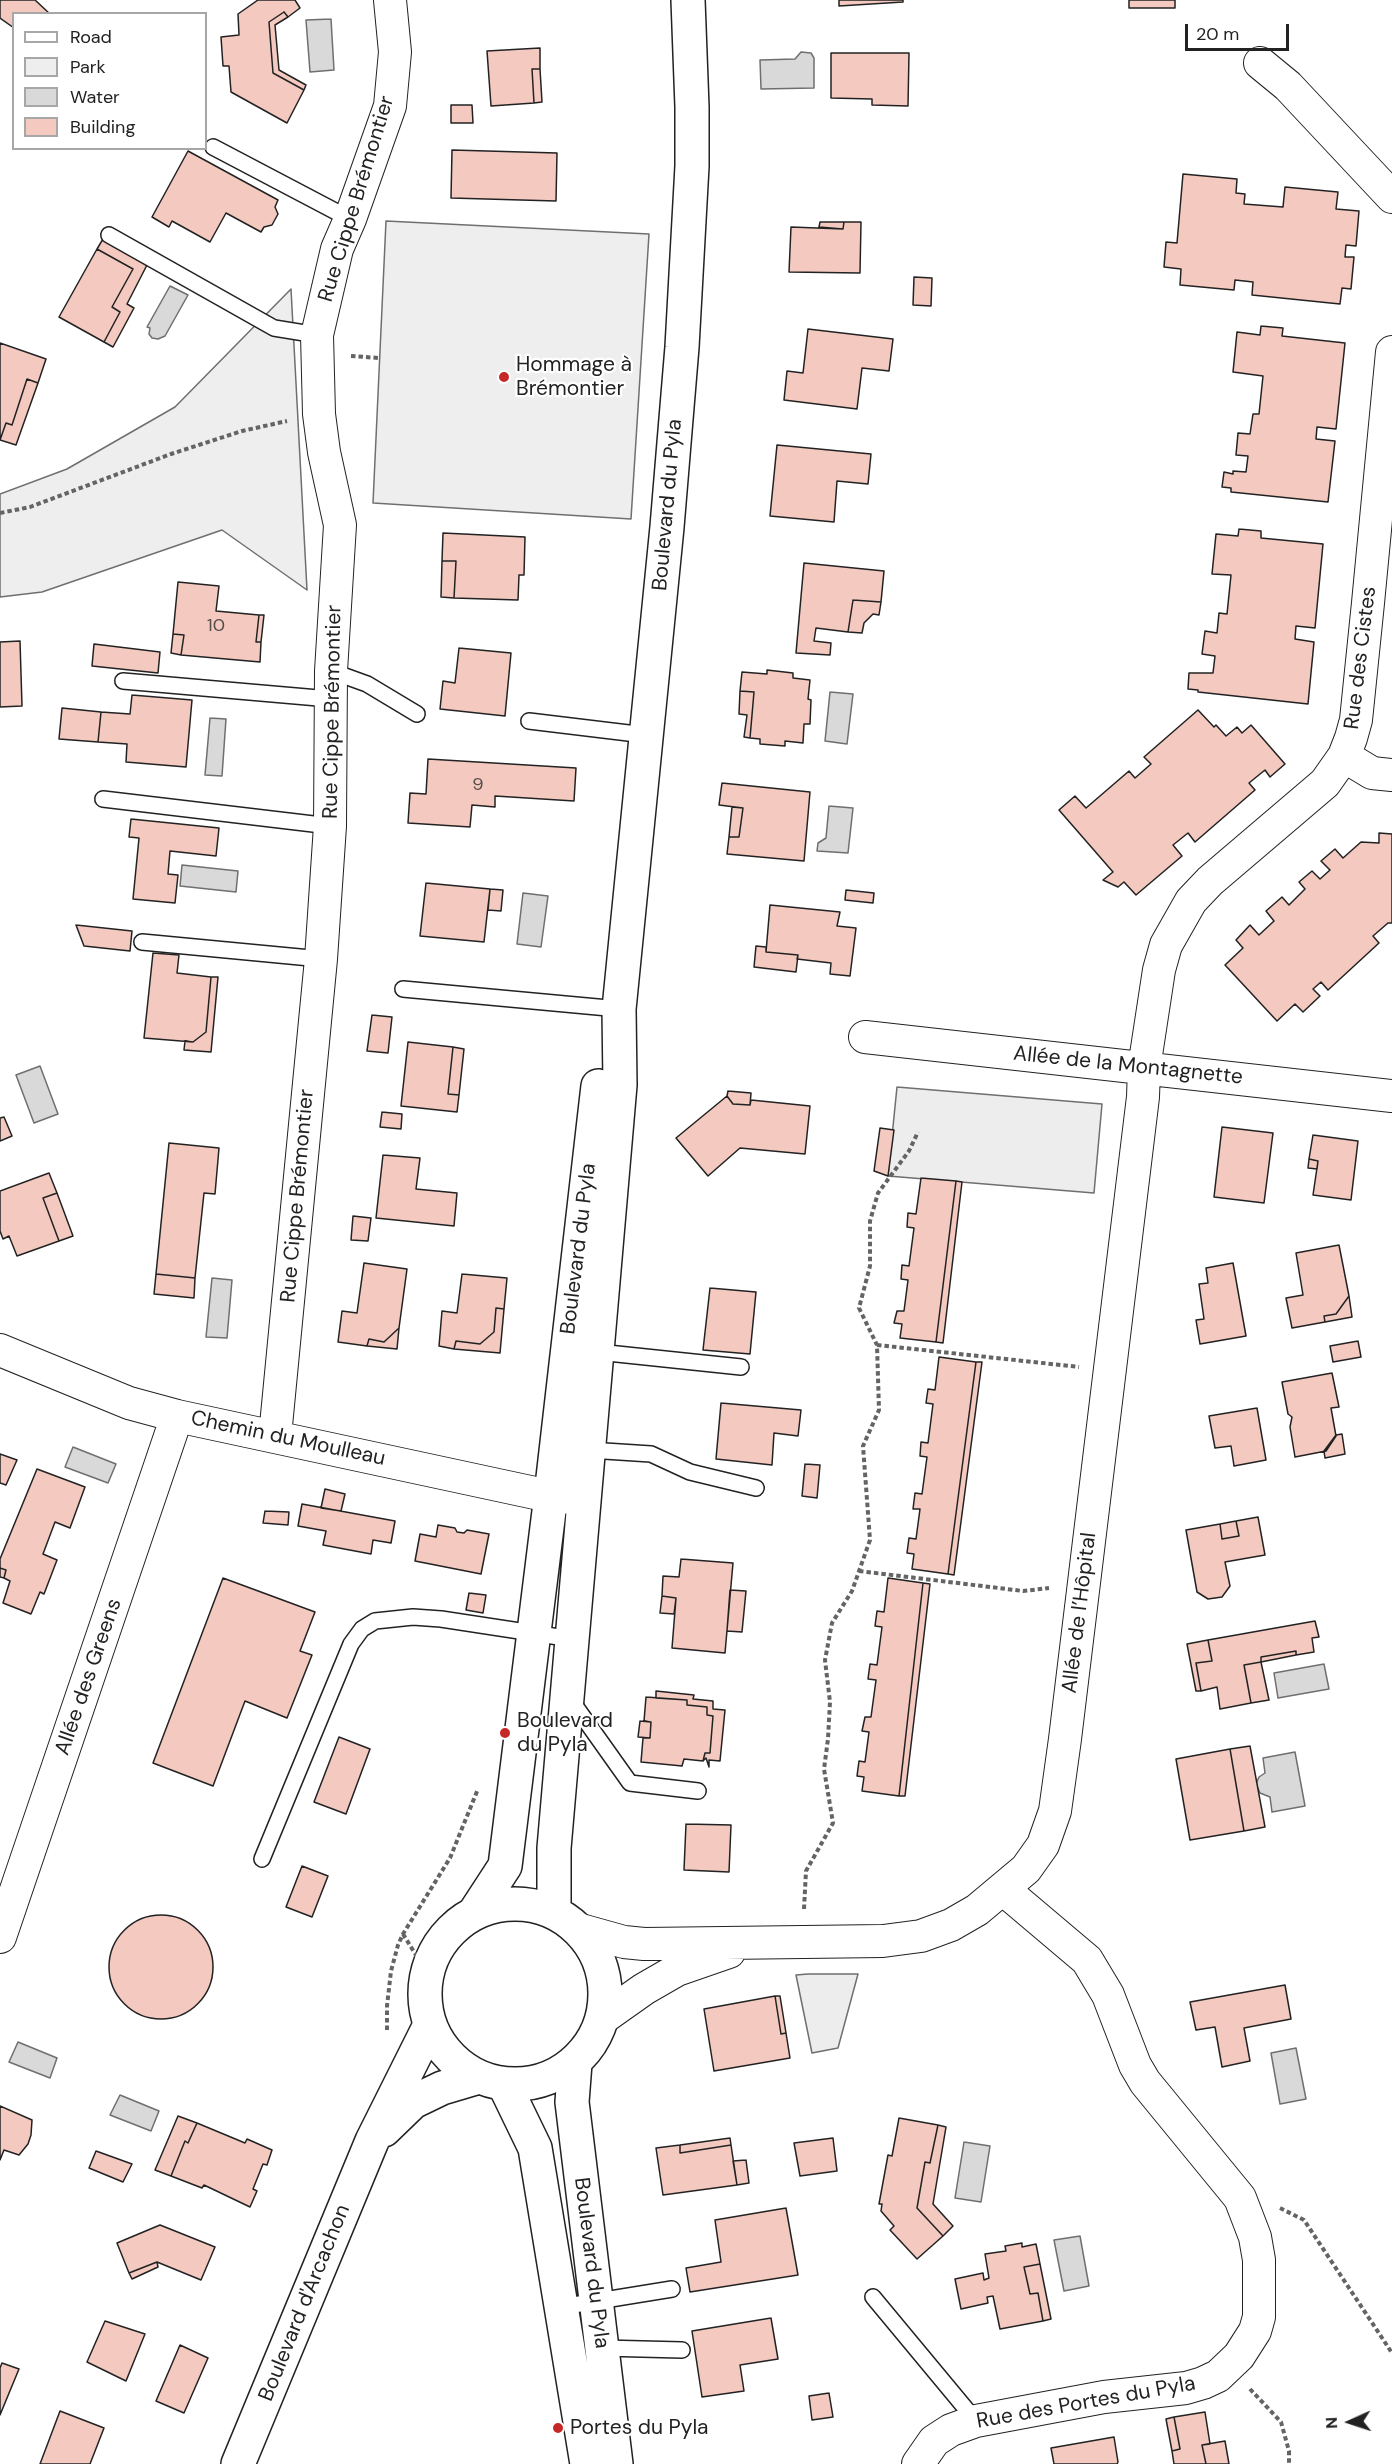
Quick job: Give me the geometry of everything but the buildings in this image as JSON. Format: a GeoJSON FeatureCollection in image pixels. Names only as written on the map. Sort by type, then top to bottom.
{"type":"FeatureCollection","features":[{"type":"Feature","properties":{"kind":"main road","name":"Boulevard du Pyla"},"geometry":{"type":"LineString","coordinates":[[554,1911],[554,1848],[620,1085],[619,1009],[667,527],[683,336],[692,166],[688,0]]}},
{"type":"Feature","properties":{"kind":"main road","name":"Boulevard du Pyla"},"geometry":{"type":"LineString","coordinates":[[474,1912],[505,1866],[535,1634],[598,1085],[619,1009]]}},
{"type":"Feature","properties":{"kind":"main road"},"geometry":{"type":"LineString","coordinates":[[514,1903],[535,1905],[554,1911],[580,1930],[599,1957],[606,1989],[603,2018],[591,2045],[575,2063],[538,2082],[492,2081],[458,2065],[441,2047],[430,2025],[424,1999],[427,1973],[437,1948],[453,1928],[474,1912],[494,1905],[514,1903]]}},
{"type":"Feature","properties":{"kind":"main road","name":"Boulevard d'Arcachon"},"geometry":{"type":"LineString","coordinates":[[238,2464],[372,2141],[430,2025]]}},
{"type":"Feature","properties":{"kind":"main road","name":"Boulevard du Pyla"},"geometry":{"type":"LineString","coordinates":[[575,2063],[572,2102],[616,2464]]}},
{"type":"Feature","properties":{"kind":"main road","name":"Boulevard du Pyla"},"geometry":{"type":"LineString","coordinates":[[492,2081],[535,2148],[587,2464]]}},
{"type":"Feature","properties":{"kind":"main road","name":"Boulevard d'Arcachon"},"geometry":{"type":"LineString","coordinates":[[372,2141],[413,2102],[442,2088],[492,2081]]}},
{"type":"Feature","properties":{"kind":"street","name":"Rue Cippe Brémontier"},"geometry":{"type":"LineString","coordinates":[[275,1436],[321,959],[330,826],[330,685],[340,525],[324,452],[319,414],[317,335],[337,249],[390,106],[395,52],[390,0]]}},
{"type":"Feature","properties":{"kind":"street"},"geometry":{"type":"LineString","coordinates":[[1260,63],[1288,86],[1392,197]]}},
{"type":"Feature","properties":{"kind":"street","name":"Rue des Cistes"},"geometry":{"type":"LineString","coordinates":[[1144,1068],[1159,970],[1166,945],[1191,902],[1210,881],[1325,783],[1344,756],[1352,738],[1356,720],[1392,352]]}},
{"type":"Feature","properties":{"kind":"street"},"geometry":{"type":"LineString","coordinates":[[1344,756],[1372,773],[1392,775]]}},
{"type":"Feature","properties":{"kind":"street","name":"Allée de la Montagnette"},"geometry":{"type":"LineString","coordinates":[[865,1037],[1392,1096]]}},
{"type":"Feature","properties":{"kind":"street","name":"Allée de l’Hôpital"},"geometry":{"type":"LineString","coordinates":[[580,1930],[624,1942],[644,1944],[883,1941],[921,1936],[951,1925],[977,1910],[1026,1869],[1043,1845],[1055,1811],[1143,1097],[1144,1068]]}},
{"type":"Feature","properties":{"kind":"street","name":"Chemin du Moulleau"},"geometry":{"type":"LineString","coordinates":[[0,1350],[129,1403],[177,1416],[584,1500]]}},
{"type":"Feature","properties":{"kind":"street","name":"Allée des Greens"},"geometry":{"type":"LineString","coordinates":[[0,1936],[177,1416]]}},
{"type":"Feature","properties":{"kind":"street","name":"Rue des Portes du Pyla"},"geometry":{"type":"LineString","coordinates":[[918,2464],[934,2441],[951,2430],[976,2421],[1104,2397],[1186,2388],[1218,2376],[1248,2344],[1255,2331],[1260,2301],[1259,2260],[1255,2237],[1240,2198],[1145,2082],[1135,2065],[1108,1995],[1087,1960],[1003,1888]]}},
{"type":"Feature","properties":{"kind":"street","name":"Allée de l’Hôpital"},"geometry":{"type":"LineString","coordinates":[[603,2018],[677,1970],[713,1956],[762,1943]]}},
{"type":"Feature","properties":{"kind":"lane"},"geometry":{"type":"LineString","coordinates":[[213,147],[350,219]]}},
{"type":"Feature","properties":{"kind":"lane"},"geometry":{"type":"LineString","coordinates":[[109,235],[274,328],[317,335]]}},
{"type":"Feature","properties":{"kind":"lane"},"geometry":{"type":"LineString","coordinates":[[123,681],[367,684],[417,714]]}},
{"type":"Feature","properties":{"kind":"lane"},"geometry":{"type":"LineString","coordinates":[[529,721],[645,735]]}},
{"type":"Feature","properties":{"kind":"lane"},"geometry":{"type":"LineString","coordinates":[[103,799],[330,826]]}},
{"type":"Feature","properties":{"kind":"lane"},"geometry":{"type":"LineString","coordinates":[[142,942],[321,959]]}},
{"type":"Feature","properties":{"kind":"lane"},"geometry":{"type":"LineString","coordinates":[[403,989],[619,1009]]}},
{"type":"Feature","properties":{"kind":"lane"},"geometry":{"type":"LineString","coordinates":[[598,1352],[741,1367]]}},
{"type":"Feature","properties":{"kind":"lane"},"geometry":{"type":"LineString","coordinates":[[589,1450],[651,1454],[690,1472],[756,1488]]}},
{"type":"Feature","properties":{"kind":"lane"},"geometry":{"type":"LineString","coordinates":[[262,1859],[351,1644],[362,1629],[375,1621],[413,1617],[441,1619],[572,1639]]}},
{"type":"Feature","properties":{"kind":"lane"},"geometry":{"type":"LineString","coordinates":[[567,1694],[630,1784],[698,1791]]}},
{"type":"Feature","properties":{"kind":"lane"},"geometry":{"type":"LineString","coordinates":[[561,2307],[672,2289]]}},
{"type":"Feature","properties":{"kind":"lane"},"geometry":{"type":"LineString","coordinates":[[873,2297],[976,2421]]}},
{"type":"Feature","properties":{"kind":"lane"},"geometry":{"type":"LineString","coordinates":[[602,2348],[682,2350]]}},
{"type":"Feature","properties":{"kind":"path"},"geometry":{"type":"LineString","coordinates":[[0,513],[30,507],[171,454],[242,431],[319,414]]}},
{"type":"Feature","properties":{"kind":"path"},"geometry":{"type":"LineString","coordinates":[[803,1942],[806,1871],[833,1823],[824,1769],[830,1702],[825,1660],[832,1623],[852,1591],[870,1540],[863,1446],[879,1410],[877,1345],[859,1308],[870,1266],[870,1221],[879,1193],[909,1151],[918,1132]]}},
{"type":"Feature","properties":{"kind":"path"},"geometry":{"type":"LineString","coordinates":[[877,1345],[1109,1371]]}},
{"type":"Feature","properties":{"kind":"path"},"geometry":{"type":"LineString","coordinates":[[859,1571],[1023,1591],[1084,1584]]}},
{"type":"Feature","properties":{"kind":"path"},"geometry":{"type":"LineString","coordinates":[[387,2034],[391,1971],[403,1934],[450,1858],[479,1785]]}},
{"type":"Feature","properties":{"kind":"path"},"geometry":{"type":"LineString","coordinates":[[403,1934],[427,1973]]}},
{"type":"Feature","properties":{"kind":"path"},"geometry":{"type":"LineString","coordinates":[[1275,2205],[1304,2220],[1392,2353]]}},
{"type":"Feature","properties":{"kind":"path"},"geometry":{"type":"LineString","coordinates":[[1229,2366],[1281,2422],[1289,2451],[1289,2464]]}},
{"type":"Feature","properties":{"kind":"green space"},"geometry":{"type":"Polygon","coordinates":[[[386,221],[649,234],[631,519],[373,503],[386,221]]]}},
{"type":"Feature","properties":{"kind":"green space"},"geometry":{"type":"Polygon","coordinates":[[[291,289],[307,590],[222,530],[42,592],[0,597],[0,494],[67,469],[175,407],[291,289]]]}},
{"type":"Feature","properties":{"kind":"shaded area"},"geometry":{"type":"Polygon","coordinates":[[[897,1087],[1102,1104],[1094,1193],[888,1176],[897,1087]]]}},
{"type":"Feature","properties":{"kind":"shaded area"},"geometry":{"type":"Polygon","coordinates":[[[858,1974],[838,2048],[812,2053],[796,1975],[858,1974]]]}},
{"type":"Feature","properties":{"kind":"water"},"geometry":{"type":"Polygon","coordinates":[[[331,19],[334,70],[310,72],[306,20],[331,19]]]}},
{"type":"Feature","properties":{"kind":"water"},"geometry":{"type":"Polygon","coordinates":[[[801,52],[811,53],[814,58],[814,88],[761,89],[760,60],[795,59],[801,52]]]}},
{"type":"Feature","properties":{"kind":"water"},"geometry":{"type":"Polygon","coordinates":[[[170,286],[188,295],[165,336],[158,339],[152,338],[149,334],[150,328],[147,327],[170,286]]]}},
{"type":"Feature","properties":{"kind":"water"},"geometry":{"type":"Polygon","coordinates":[[[830,692],[853,694],[847,744],[825,741],[830,692]]]}},
{"type":"Feature","properties":{"kind":"water"},"geometry":{"type":"Polygon","coordinates":[[[210,718],[226,719],[222,776],[205,775],[210,718]]]}},
{"type":"Feature","properties":{"kind":"water"},"geometry":{"type":"Polygon","coordinates":[[[829,806],[853,808],[848,853],[817,851],[818,843],[826,838],[829,806]]]}},
{"type":"Feature","properties":{"kind":"water"},"geometry":{"type":"Polygon","coordinates":[[[182,865],[238,871],[236,892],[180,886],[182,865]]]}},
{"type":"Feature","properties":{"kind":"water"},"geometry":{"type":"Polygon","coordinates":[[[523,893],[548,896],[541,947],[517,944],[523,893]]]}},
{"type":"Feature","properties":{"kind":"water"},"geometry":{"type":"Polygon","coordinates":[[[40,1066],[58,1114],[34,1123],[16,1075],[40,1066]]]}},
{"type":"Feature","properties":{"kind":"water"},"geometry":{"type":"Polygon","coordinates":[[[212,1278],[232,1280],[227,1338],[206,1337],[212,1278]]]}},
{"type":"Feature","properties":{"kind":"water"},"geometry":{"type":"Polygon","coordinates":[[[73,1447],[116,1464],[108,1483],[65,1467],[73,1447]]]}},
{"type":"Feature","properties":{"kind":"water"},"geometry":{"type":"Polygon","coordinates":[[[1324,1664],[1329,1689],[1278,1698],[1274,1673],[1324,1664]]]}},
{"type":"Feature","properties":{"kind":"water"},"geometry":{"type":"Polygon","coordinates":[[[1295,1752],[1305,1806],[1272,1812],[1270,1797],[1260,1793],[1256,1784],[1259,1777],[1265,1773],[1263,1758],[1295,1752]]]}},
{"type":"Feature","properties":{"kind":"water"},"geometry":{"type":"Polygon","coordinates":[[[18,2042],[57,2058],[50,2078],[9,2062],[18,2042]]]}},
{"type":"Feature","properties":{"kind":"water"},"geometry":{"type":"Polygon","coordinates":[[[1296,2048],[1306,2099],[1280,2104],[1271,2053],[1296,2048]]]}},
{"type":"Feature","properties":{"kind":"water"},"geometry":{"type":"Polygon","coordinates":[[[120,2095],[159,2111],[151,2131],[110,2115],[120,2095]]]}},
{"type":"Feature","properties":{"kind":"water"},"geometry":{"type":"Polygon","coordinates":[[[964,2142],[990,2146],[981,2202],[955,2198],[964,2142]]]}},
{"type":"Feature","properties":{"kind":"water"},"geometry":{"type":"Polygon","coordinates":[[[1080,2236],[1089,2286],[1064,2291],[1054,2240],[1080,2236]]]}},
{"type":"Feature","properties":{"kind":"place","name":"Hommage à Brémontier"},"geometry":{"type":"Point","coordinates":[504,377]}},
{"type":"Feature","properties":{"kind":"place","name":"Boulevard du Pyla"},"geometry":{"type":"Point","coordinates":[505,1733]}},
{"type":"Feature","properties":{"kind":"place","name":"Portes du Pyla"},"geometry":{"type":"Point","coordinates":[558,2428]}}]}
